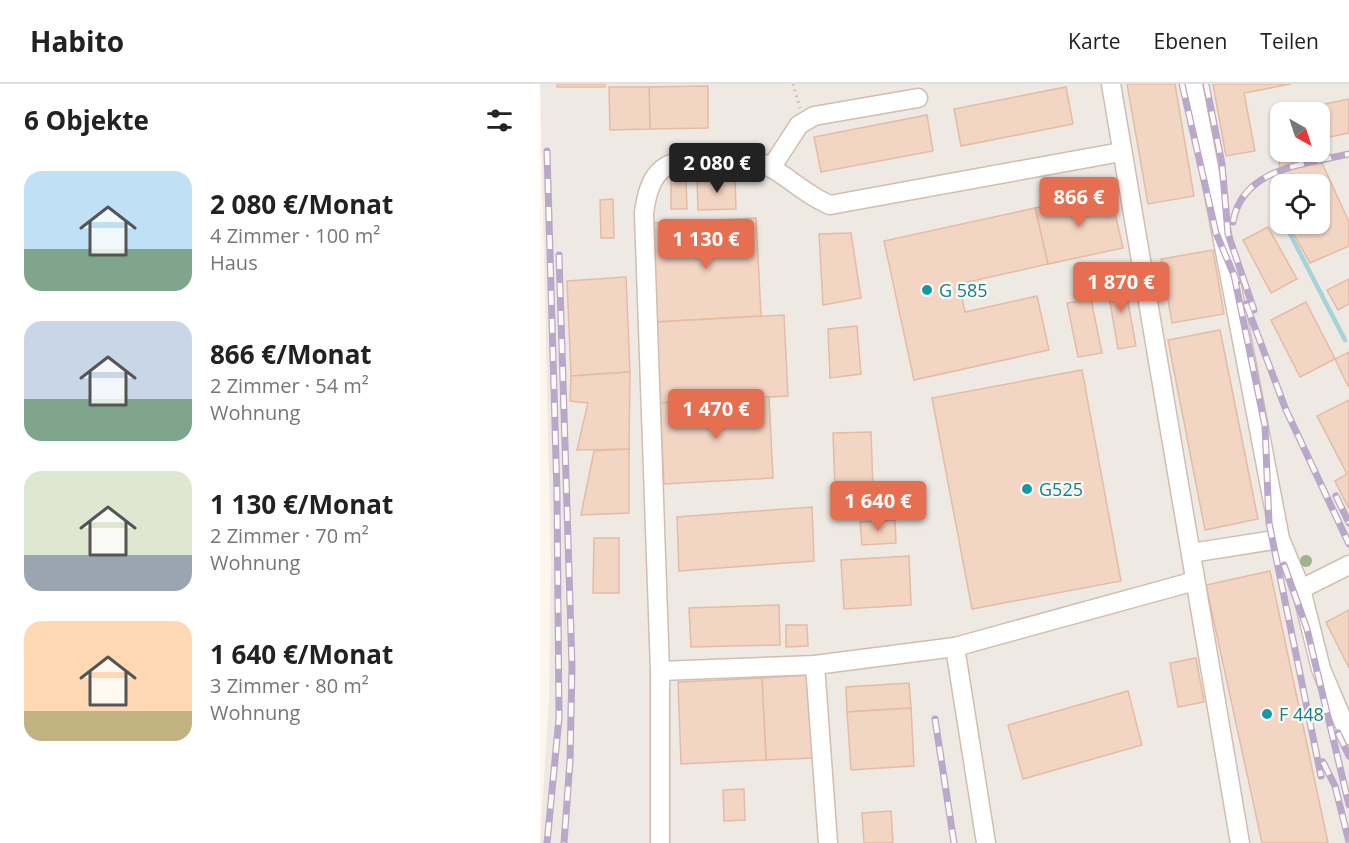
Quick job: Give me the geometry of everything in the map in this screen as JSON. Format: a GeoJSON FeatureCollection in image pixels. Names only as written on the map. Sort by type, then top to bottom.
{"type":"FeatureCollection","features":[{"type":"Feature","properties":{"kind":"lane"},"geometry":{"type":"LineString","coordinates":[[1111,84],[1240,843]]}},
{"type":"Feature","properties":{"kind":"lane"},"geometry":{"type":"LineString","coordinates":[[1193,84],[1280,539],[1300,589],[1321,669],[1349,735]]}},
{"type":"Feature","properties":{"kind":"lane"},"geometry":{"type":"LineString","coordinates":[[771,168],[799,125],[814,116],[918,98]]}},
{"type":"Feature","properties":{"kind":"lane"},"geometry":{"type":"LineString","coordinates":[[660,843],[660,671],[644,213],[647,189],[660,169],[680,159],[754,160],[771,168],[811,197],[830,205],[1122,152]]}},
{"type":"Feature","properties":{"kind":"lane"},"geometry":{"type":"LineString","coordinates":[[1191,553],[1280,539]]}},
{"type":"Feature","properties":{"kind":"lane"},"geometry":{"type":"LineString","coordinates":[[1300,589],[1349,565]]}},
{"type":"Feature","properties":{"kind":"lane"},"geometry":{"type":"LineString","coordinates":[[660,671],[815,665],[955,647],[1195,581]]}},
{"type":"Feature","properties":{"kind":"lane"},"geometry":{"type":"LineString","coordinates":[[955,647],[986,843]]}},
{"type":"Feature","properties":{"kind":"lane"},"geometry":{"type":"LineString","coordinates":[[815,665],[828,843]]}},
{"type":"Feature","properties":{"kind":"path"},"geometry":{"type":"LineString","coordinates":[[793,84],[797,103],[807,120]]}},
{"type":"Feature","properties":{"kind":"shaded area"},"geometry":{"type":"Polygon","coordinates":[[[540,84],[1349,84],[1349,843],[540,843],[549,699],[551,564],[540,84]]]}},
{"type":"Feature","properties":{"kind":"building"},"geometry":{"type":"Polygon","coordinates":[[[557,84],[605,84],[605,87],[557,87],[557,84]]]}},
{"type":"Feature","properties":{"kind":"building"},"geometry":{"type":"Polygon","coordinates":[[[1127,84],[1175,84],[1194,196],[1148,204],[1127,84]]]}},
{"type":"Feature","properties":{"kind":"building"},"geometry":{"type":"Polygon","coordinates":[[[1213,84],[1291,84],[1244,93],[1255,151],[1226,156],[1213,84]]]}},
{"type":"Feature","properties":{"kind":"building"},"geometry":{"type":"Polygon","coordinates":[[[708,86],[708,128],[650,129],[649,87],[708,86]]]}},
{"type":"Feature","properties":{"kind":"building"},"geometry":{"type":"Polygon","coordinates":[[[609,87],[649,87],[650,129],[610,130],[609,87]]]}},
{"type":"Feature","properties":{"kind":"building"},"geometry":{"type":"Polygon","coordinates":[[[1066,87],[1073,124],[961,146],[954,109],[1066,87]]]}},
{"type":"Feature","properties":{"kind":"building"},"geometry":{"type":"Polygon","coordinates":[[[1349,99],[1349,133],[1330,137],[1330,103],[1349,99]]]}},
{"type":"Feature","properties":{"kind":"building"},"geometry":{"type":"Polygon","coordinates":[[[927,115],[933,151],[821,172],[814,137],[927,115]]]}},
{"type":"Feature","properties":{"kind":"building"},"geometry":{"type":"Polygon","coordinates":[[[1279,162],[1322,162],[1327,174],[1280,174],[1279,162]]]}},
{"type":"Feature","properties":{"kind":"building"},"geometry":{"type":"Polygon","coordinates":[[[735,177],[736,209],[698,210],[697,179],[735,177]]]}},
{"type":"Feature","properties":{"kind":"building"},"geometry":{"type":"Polygon","coordinates":[[[671,179],[686,179],[687,209],[671,209],[671,179]]]}},
{"type":"Feature","properties":{"kind":"building"},"geometry":{"type":"Polygon","coordinates":[[[1330,180],[1349,222],[1349,246],[1310,263],[1294,234],[1330,234],[1330,180]]]}},
{"type":"Feature","properties":{"kind":"building"},"geometry":{"type":"Polygon","coordinates":[[[1110,191],[1123,248],[1048,264],[1035,208],[1110,191]]]}},
{"type":"Feature","properties":{"kind":"building"},"geometry":{"type":"Polygon","coordinates":[[[613,199],[614,238],[601,238],[600,200],[613,199]]]}},
{"type":"Feature","properties":{"kind":"building","name":"G 585"},"geometry":{"type":"Polygon","coordinates":[[[1035,208],[1048,264],[959,284],[965,312],[1037,296],[1049,350],[914,380],[884,241],[1035,208]]]}},
{"type":"Feature","properties":{"kind":"building"},"geometry":{"type":"Polygon","coordinates":[[[756,218],[761,316],[656,322],[651,223],[756,218]]]}},
{"type":"Feature","properties":{"kind":"building"},"geometry":{"type":"Polygon","coordinates":[[[1268,227],[1297,279],[1271,293],[1243,240],[1268,227]]]}},
{"type":"Feature","properties":{"kind":"building"},"geometry":{"type":"Polygon","coordinates":[[[851,233],[861,298],[823,305],[819,234],[851,233]]]}},
{"type":"Feature","properties":{"kind":"building"},"geometry":{"type":"Polygon","coordinates":[[[1213,250],[1224,314],[1172,323],[1161,259],[1213,250]]]}},
{"type":"Feature","properties":{"kind":"building"},"geometry":{"type":"Polygon","coordinates":[[[1123,276],[1136,346],[1118,349],[1106,279],[1123,276]]]}},
{"type":"Feature","properties":{"kind":"building"},"geometry":{"type":"Polygon","coordinates":[[[626,277],[630,372],[571,376],[567,281],[626,277]]]}},
{"type":"Feature","properties":{"kind":"building"},"geometry":{"type":"Polygon","coordinates":[[[1349,279],[1349,304],[1338,310],[1327,290],[1349,279]]]}},
{"type":"Feature","properties":{"kind":"building"},"geometry":{"type":"Polygon","coordinates":[[[1091,299],[1102,353],[1078,357],[1067,303],[1091,299]]]}},
{"type":"Feature","properties":{"kind":"building"},"geometry":{"type":"Polygon","coordinates":[[[1306,302],[1335,359],[1300,377],[1271,320],[1306,302]]]}},
{"type":"Feature","properties":{"kind":"building"},"geometry":{"type":"Polygon","coordinates":[[[784,315],[788,396],[660,403],[656,322],[784,315]]]}},
{"type":"Feature","properties":{"kind":"building"},"geometry":{"type":"Polygon","coordinates":[[[857,326],[861,374],[830,378],[828,329],[857,326]]]}},
{"type":"Feature","properties":{"kind":"building"},"geometry":{"type":"Polygon","coordinates":[[[1220,330],[1258,519],[1205,530],[1168,340],[1220,330]]]}},
{"type":"Feature","properties":{"kind":"building"},"geometry":{"type":"Polygon","coordinates":[[[1349,352],[1349,385],[1348,386],[1335,359],[1349,352]]]}},
{"type":"Feature","properties":{"kind":"building","name":"G525"},"geometry":{"type":"Polygon","coordinates":[[[1082,370],[1121,581],[972,609],[932,398],[1082,370]]]}},
{"type":"Feature","properties":{"kind":"building"},"geometry":{"type":"Polygon","coordinates":[[[630,372],[629,449],[577,450],[588,403],[570,401],[571,376],[630,372]]]}},
{"type":"Feature","properties":{"kind":"building"},"geometry":{"type":"Polygon","coordinates":[[[769,397],[773,478],[664,484],[660,403],[769,397]]]}},
{"type":"Feature","properties":{"kind":"building"},"geometry":{"type":"Polygon","coordinates":[[[1349,400],[1349,509],[1335,481],[1347,474],[1317,416],[1349,400]]]}},
{"type":"Feature","properties":{"kind":"building"},"geometry":{"type":"Polygon","coordinates":[[[871,432],[873,489],[835,490],[833,433],[871,432]]]}},
{"type":"Feature","properties":{"kind":"building"},"geometry":{"type":"Polygon","coordinates":[[[629,449],[629,513],[581,515],[594,451],[629,449]]]}},
{"type":"Feature","properties":{"kind":"building"},"geometry":{"type":"Polygon","coordinates":[[[812,507],[814,561],[679,571],[677,517],[812,507]]]}},
{"type":"Feature","properties":{"kind":"building"},"geometry":{"type":"Polygon","coordinates":[[[895,520],[896,543],[862,545],[860,522],[895,520]]]}},
{"type":"Feature","properties":{"kind":"building"},"geometry":{"type":"Polygon","coordinates":[[[594,538],[619,538],[619,593],[593,593],[594,538]]]}},
{"type":"Feature","properties":{"kind":"building"},"geometry":{"type":"Polygon","coordinates":[[[909,556],[911,605],[844,609],[841,560],[909,556]]]}},
{"type":"Feature","properties":{"kind":"building","name":"F 448"},"geometry":{"type":"Polygon","coordinates":[[[1270,571],[1328,843],[1262,843],[1206,585],[1270,571]]]}},
{"type":"Feature","properties":{"kind":"building"},"geometry":{"type":"Polygon","coordinates":[[[779,605],[780,645],[691,647],[689,608],[779,605]]]}},
{"type":"Feature","properties":{"kind":"building"},"geometry":{"type":"Polygon","coordinates":[[[1349,610],[1349,668],[1326,622],[1349,610]]]}},
{"type":"Feature","properties":{"kind":"building"},"geometry":{"type":"Polygon","coordinates":[[[786,625],[807,625],[808,646],[786,647],[786,625]]]}},
{"type":"Feature","properties":{"kind":"building"},"geometry":{"type":"Polygon","coordinates":[[[1196,658],[1204,702],[1178,707],[1170,663],[1196,658]]]}},
{"type":"Feature","properties":{"kind":"building"},"geometry":{"type":"Polygon","coordinates":[[[810,675],[814,758],[766,760],[762,678],[810,675]]]}},
{"type":"Feature","properties":{"kind":"building"},"geometry":{"type":"Polygon","coordinates":[[[762,678],[766,760],[681,764],[678,682],[762,678]]]}},
{"type":"Feature","properties":{"kind":"building"},"geometry":{"type":"Polygon","coordinates":[[[909,683],[911,708],[847,712],[846,687],[909,683]]]}},
{"type":"Feature","properties":{"kind":"building"},"geometry":{"type":"Polygon","coordinates":[[[1128,691],[1142,745],[1023,779],[1008,725],[1128,691]]]}},
{"type":"Feature","properties":{"kind":"building"},"geometry":{"type":"Polygon","coordinates":[[[911,708],[914,766],[851,770],[847,712],[911,708]]]}},
{"type":"Feature","properties":{"kind":"building"},"geometry":{"type":"Polygon","coordinates":[[[744,789],[745,820],[724,821],[723,790],[744,789]]]}},
{"type":"Feature","properties":{"kind":"building"},"geometry":{"type":"Polygon","coordinates":[[[891,811],[893,843],[864,843],[862,813],[891,811]]]}},
{"type":"Feature","properties":{"kind":"waterway"},"geometry":{"type":"LineString","coordinates":[[1290,234],[1345,340]]}},
{"type":"Feature","properties":{"kind":"railway"},"geometry":{"type":"LineString","coordinates":[[1182,84],[1216,233],[1237,282]]}},
{"type":"Feature","properties":{"kind":"railway"},"geometry":{"type":"LineString","coordinates":[[1206,84],[1222,164],[1228,234],[1254,310]]}},
{"type":"Feature","properties":{"kind":"railway"},"geometry":{"type":"LineString","coordinates":[[547,151],[557,493],[559,718],[547,843]]}},
{"type":"Feature","properties":{"kind":"railway"},"geometry":{"type":"LineString","coordinates":[[1233,222],[1239,204],[1249,190],[1262,179],[1295,166],[1349,154]]}},
{"type":"Feature","properties":{"kind":"railway"},"geometry":{"type":"LineString","coordinates":[[559,255],[572,666],[570,761],[564,843]]}},
{"type":"Feature","properties":{"kind":"railway"},"geometry":{"type":"LineString","coordinates":[[1234,275],[1265,426],[1269,523],[1321,776]]}},
{"type":"Feature","properties":{"kind":"railway"},"geometry":{"type":"LineString","coordinates":[[1246,304],[1286,410],[1349,544]]}},
{"type":"Feature","properties":{"kind":"railway"},"geometry":{"type":"LineString","coordinates":[[1336,496],[1349,523]]}},
{"type":"Feature","properties":{"kind":"railway"},"geometry":{"type":"LineString","coordinates":[[1284,565],[1307,629],[1349,805]]}},
{"type":"Feature","properties":{"kind":"railway"},"geometry":{"type":"LineString","coordinates":[[935,719],[954,843]]}},
{"type":"Feature","properties":{"kind":"railway"},"geometry":{"type":"LineString","coordinates":[[1338,733],[1349,756]]}},
{"type":"Feature","properties":{"kind":"railway"},"geometry":{"type":"LineString","coordinates":[[1323,762],[1335,786],[1349,842]]}},
{"type":"Feature","properties":{"kind":"place","name":"G 585"},"geometry":{"type":"Point","coordinates":[927,290]}},
{"type":"Feature","properties":{"kind":"place","name":"G525"},"geometry":{"type":"Point","coordinates":[1027,489]}},
{"type":"Feature","properties":{"kind":"place","name":"F 448"},"geometry":{"type":"Point","coordinates":[1267,714]}}]}
